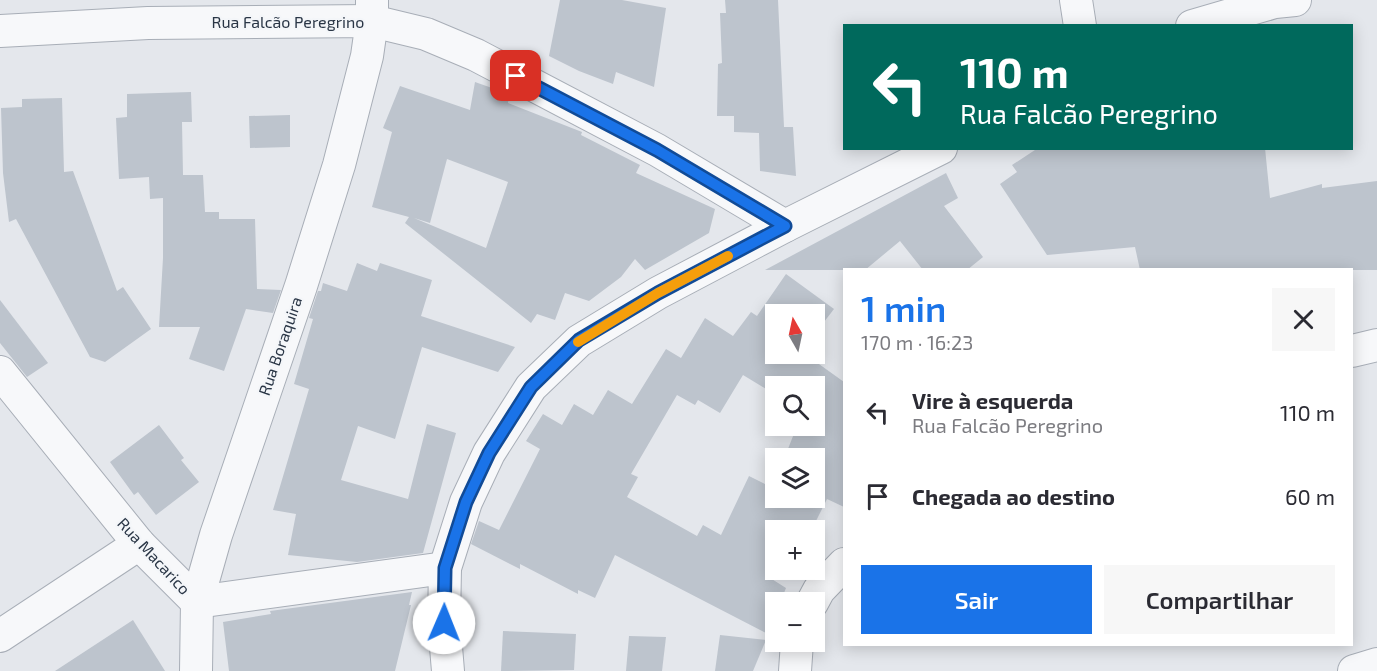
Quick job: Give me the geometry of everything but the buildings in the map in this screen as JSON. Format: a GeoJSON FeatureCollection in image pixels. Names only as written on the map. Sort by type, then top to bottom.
{"type":"FeatureCollection","features":[{"type":"Feature","properties":{"kind":"street"},"geometry":{"type":"LineString","coordinates":[[1076,0],[1080,24]]}},
{"type":"Feature","properties":{"kind":"street"},"geometry":{"type":"LineString","coordinates":[[1199,24],[1275,2],[1295,0]]}},
{"type":"Feature","properties":{"kind":"street","name":"Rua Falcão Peregrino"},"geometry":{"type":"LineString","coordinates":[[0,31],[147,11],[372,11],[476,55],[657,150],[785,226]]}},
{"type":"Feature","properties":{"kind":"street","name":"Rua Boraquira"},"geometry":{"type":"LineString","coordinates":[[196,671],[197,602],[216,535],[301,286],[339,165],[356,103],[372,11]]}},
{"type":"Feature","properties":{"kind":"street"},"geometry":{"type":"LineString","coordinates":[[448,671],[444,623],[445,568],[466,502],[484,463],[531,387],[579,340],[658,293],[937,150]]}},
{"type":"Feature","properties":{"kind":"street"},"geometry":{"type":"LineString","coordinates":[[1353,351],[1377,345]]}},
{"type":"Feature","properties":{"kind":"street","name":"Rua Macarico"},"geometry":{"type":"LineString","coordinates":[[0,372],[139,544],[197,602],[445,568]]}},
{"type":"Feature","properties":{"kind":"street"},"geometry":{"type":"LineString","coordinates":[[0,636],[139,544]]}},
{"type":"Feature","properties":{"kind":"street"},"geometry":{"type":"LineString","coordinates":[[818,592],[843,565]]}},
{"type":"Feature","properties":{"kind":"street"},"geometry":{"type":"LineString","coordinates":[[795,671],[796,652]]}},
{"type":"Feature","properties":{"kind":"street"},"geometry":{"type":"LineString","coordinates":[[1354,671],[1377,664]]}},
{"type":"Feature","properties":{"kind":"slow traffic"},"geometry":{"type":"LineString","coordinates":[[578,342],[658,293],[728,256]]}},
{"type":"Feature","properties":{"kind":"route"},"geometry":{"type":"LineString","coordinates":[[444,623],[445,568],[466,502],[489,453],[531,387],[579,340],[658,293],[785,226],[657,150],[516,76]]}}]}
